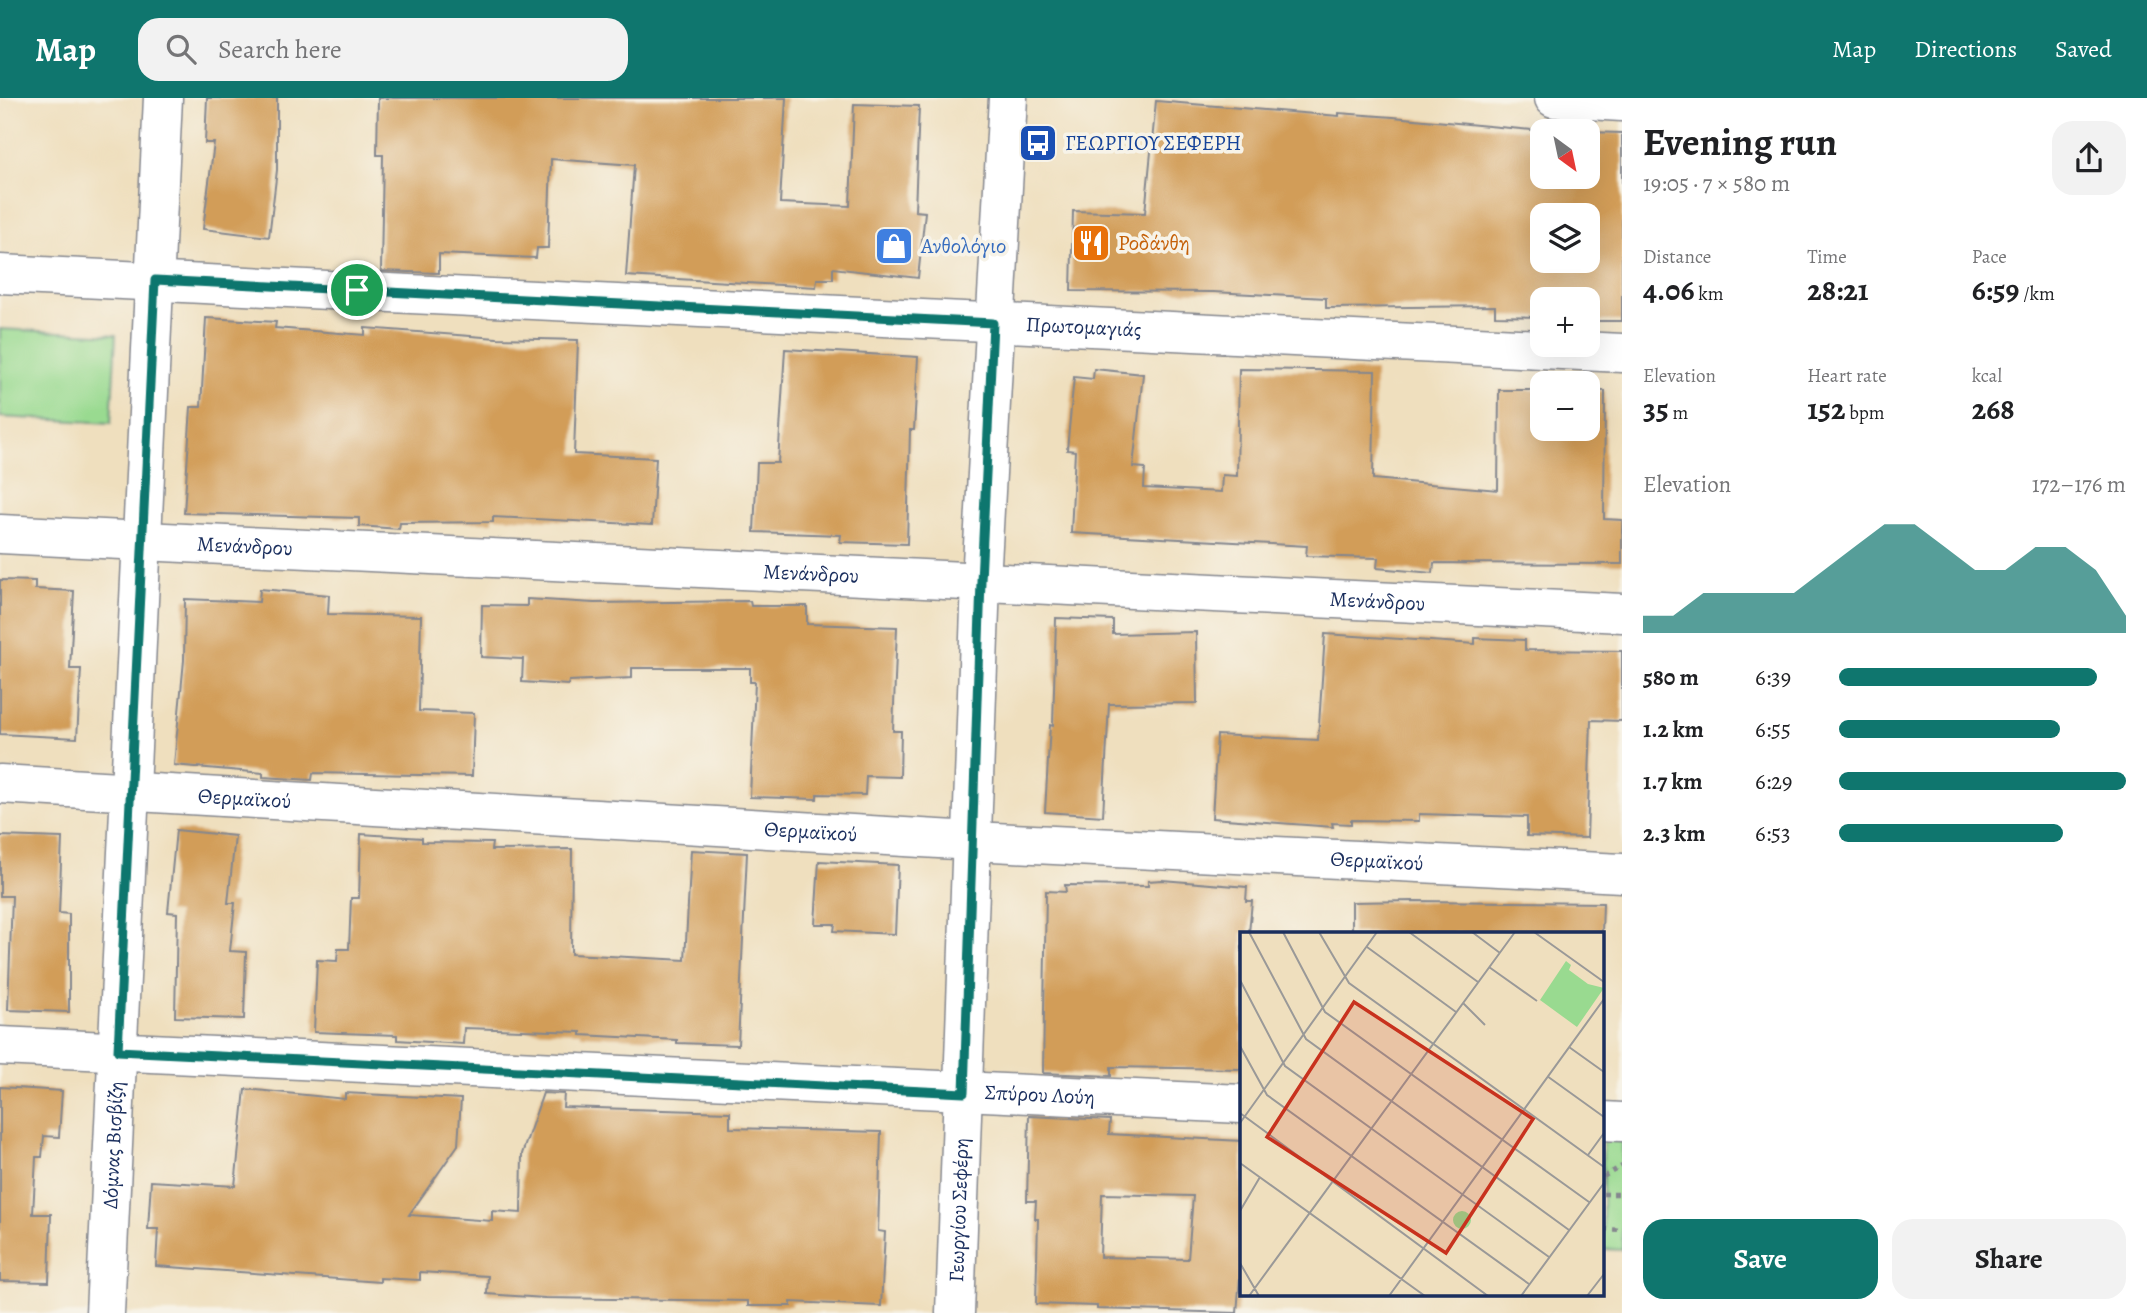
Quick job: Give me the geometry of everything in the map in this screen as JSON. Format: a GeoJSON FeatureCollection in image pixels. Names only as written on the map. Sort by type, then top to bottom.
{"type":"FeatureCollection","features":[{"type":"Feature","properties":{"kind":"street","name":"Δόμνας Βισβίζη"},"geometry":{"type":"LineString","coordinates":[[105,1313],[163,98]]}},
{"type":"Feature","properties":{"kind":"street","name":"Γεωργίου Σεφέρη"},"geometry":{"type":"LineString","coordinates":[[955,1313],[981,581],[993,323],[1008,98]]}},
{"type":"Feature","properties":{"kind":"street"},"geometry":{"type":"LineString","coordinates":[[1554,98],[1622,102]]}},
{"type":"Feature","properties":{"kind":"street","name":"Πρωτομαγιάς"},"geometry":{"type":"LineString","coordinates":[[0,274],[1622,353]]}},
{"type":"Feature","properties":{"kind":"street","name":"Μενάνδρου"},"geometry":{"type":"LineString","coordinates":[[0,534],[1622,613]]}},
{"type":"Feature","properties":{"kind":"street","name":"Θερμαϊκού"},"geometry":{"type":"LineString","coordinates":[[0,784],[973,841],[1622,873]]}},
{"type":"Feature","properties":{"kind":"street","name":"Σπύρου Λούη"},"geometry":{"type":"LineString","coordinates":[[0,1046],[1240,1104]]}},
{"type":"Feature","properties":{"kind":"street"},"geometry":{"type":"LineString","coordinates":[[1604,1121],[1622,1122]]}},
{"type":"Feature","properties":{"kind":"path"},"geometry":{"type":"LineString","coordinates":[[1604,1176],[1622,1166]]}},
{"type":"Feature","properties":{"kind":"path"},"geometry":{"type":"LineString","coordinates":[[1604,1194],[1622,1194]]}},
{"type":"Feature","properties":{"kind":"path"},"geometry":{"type":"LineString","coordinates":[[1604,1229],[1622,1230]]}},
{"type":"Feature","properties":{"kind":"green space"},"geometry":{"type":"Polygon","coordinates":[[[0,329],[116,335],[111,423],[0,417],[0,329]]]}},
{"type":"Feature","properties":{"kind":"green space"},"geometry":{"type":"Polygon","coordinates":[[[1604,1140],[1622,1141],[1622,1250],[1604,1249],[1604,1140]]]}},
{"type":"Feature","properties":{"kind":"building"},"geometry":{"type":"Polygon","coordinates":[[[207,98],[277,98],[277,170],[269,237],[203,229],[214,143],[205,143],[207,98]]]}},
{"type":"Feature","properties":{"kind":"building"},"geometry":{"type":"Polygon","coordinates":[[[378,98],[786,98],[780,203],[850,206],[854,104],[919,106],[915,211],[925,212],[918,278],[833,268],[833,279],[817,279],[816,287],[626,276],[634,165],[551,159],[548,248],[537,248],[536,258],[439,254],[439,273],[381,271],[383,155],[377,155],[378,98]]]}},
{"type":"Feature","properties":{"kind":"building"},"geometry":{"type":"Polygon","coordinates":[[[1156,101],[1339,116],[1339,113],[1393,117],[1530,130],[1530,189],[1600,189],[1600,132],[1622,133],[1622,321],[1600,321],[1600,287],[1530,287],[1530,317],[1495,316],[1495,306],[1326,308],[1326,298],[1213,292],[1071,291],[1073,211],[1145,213],[1156,101]]]}},
{"type":"Feature","properties":{"kind":"building"},"geometry":{"type":"Polygon","coordinates":[[[206,318],[276,322],[275,328],[365,335],[365,328],[497,338],[578,340],[574,454],[656,458],[652,525],[493,517],[493,522],[400,523],[399,529],[359,526],[359,518],[184,513],[191,407],[201,407],[206,318]]]}},
{"type":"Feature","properties":{"kind":"building"},"geometry":{"type":"Polygon","coordinates":[[[785,349],[918,357],[914,430],[910,430],[907,544],[840,542],[841,535],[754,532],[757,463],[778,463],[785,349]]]}},
{"type":"Feature","properties":{"kind":"building"},"geometry":{"type":"Polygon","coordinates":[[[1094,369],[1143,374],[1133,467],[1145,468],[1144,488],[1221,492],[1222,475],[1237,476],[1239,369],[1375,371],[1373,479],[1498,490],[1499,390],[1530,390],[1530,441],[1600,441],[1600,391],[1605,391],[1604,519],[1622,520],[1622,564],[1434,563],[1433,573],[1377,568],[1378,558],[1306,556],[1307,546],[1071,533],[1075,451],[1067,450],[1074,377],[1093,379],[1094,369]]]}},
{"type":"Feature","properties":{"kind":"building"},"geometry":{"type":"Polygon","coordinates":[[[0,580],[35,581],[35,589],[74,591],[70,669],[81,669],[77,738],[0,734],[0,580]]]}},
{"type":"Feature","properties":{"kind":"building"},"geometry":{"type":"Polygon","coordinates":[[[260,589],[329,595],[328,614],[421,616],[419,711],[474,713],[472,776],[313,773],[312,780],[263,777],[263,773],[174,765],[184,660],[185,599],[259,602],[260,589]]]}},
{"type":"Feature","properties":{"kind":"building"},"geometry":{"type":"Polygon","coordinates":[[[527,599],[594,603],[750,601],[751,606],[807,606],[807,624],[897,627],[893,731],[901,731],[900,777],[866,776],[865,795],[817,794],[817,799],[750,797],[755,682],[750,682],[750,668],[632,668],[632,678],[569,681],[568,685],[522,682],[523,659],[481,657],[482,605],[527,606],[527,599]]]}},
{"type":"Feature","properties":{"kind":"building"},"geometry":{"type":"Polygon","coordinates":[[[1056,618],[1113,620],[1113,634],[1196,632],[1197,703],[1109,704],[1103,816],[1045,812],[1050,725],[1053,726],[1056,618]]]}},
{"type":"Feature","properties":{"kind":"building"},"geometry":{"type":"Polygon","coordinates":[[[1325,634],[1475,644],[1475,638],[1525,640],[1525,650],[1622,651],[1622,721],[1591,720],[1587,838],[1527,836],[1527,817],[1419,814],[1419,821],[1351,820],[1351,824],[1332,823],[1333,827],[1212,818],[1217,735],[1318,740],[1325,634]]]}},
{"type":"Feature","properties":{"kind":"building"},"geometry":{"type":"Polygon","coordinates":[[[176,830],[235,836],[228,903],[235,903],[230,951],[246,952],[244,1019],[175,1017],[177,913],[168,912],[176,830]]]}},
{"type":"Feature","properties":{"kind":"building"},"geometry":{"type":"Polygon","coordinates":[[[361,834],[422,838],[422,842],[492,843],[491,850],[572,849],[571,954],[685,960],[691,850],[747,853],[738,1045],[677,1043],[677,1040],[581,1035],[581,1032],[464,1028],[463,1044],[397,1040],[397,1035],[314,1032],[317,960],[337,961],[338,949],[349,949],[351,898],[359,898],[361,834]]]}},
{"type":"Feature","properties":{"kind":"building"},"geometry":{"type":"Polygon","coordinates":[[[0,836],[62,838],[59,913],[69,914],[69,1012],[8,1010],[12,896],[0,896],[0,836]]]}},
{"type":"Feature","properties":{"kind":"building"},"geometry":{"type":"Polygon","coordinates":[[[819,861],[898,865],[895,934],[834,931],[835,924],[815,924],[819,861]]]}},
{"type":"Feature","properties":{"kind":"building"},"geometry":{"type":"Polygon","coordinates":[[[1148,881],[1247,887],[1246,901],[1252,901],[1249,932],[1240,932],[1240,1069],[1111,1067],[1111,1076],[1043,1073],[1046,891],[1066,892],[1065,885],[1148,886],[1148,881]]]}},
{"type":"Feature","properties":{"kind":"building"},"geometry":{"type":"Polygon","coordinates":[[[1352,902],[1603,903],[1602,932],[1352,932],[1352,902]]]}},
{"type":"Feature","properties":{"kind":"building"},"geometry":{"type":"Polygon","coordinates":[[[0,1087],[62,1091],[59,1137],[44,1136],[42,1157],[36,1157],[33,1214],[51,1214],[49,1282],[0,1281],[0,1087]]]}},
{"type":"Feature","properties":{"kind":"building"},"geometry":{"type":"Polygon","coordinates":[[[245,1089],[345,1099],[345,1093],[461,1099],[458,1145],[409,1215],[492,1221],[492,1211],[521,1213],[522,1154],[543,1093],[564,1094],[563,1107],[730,1112],[730,1128],[881,1132],[878,1231],[885,1232],[881,1306],[791,1302],[791,1306],[748,1306],[748,1301],[545,1298],[487,1294],[488,1276],[420,1272],[420,1280],[380,1278],[380,1282],[156,1266],[158,1229],[148,1229],[151,1181],[235,1186],[245,1089]]]}},
{"type":"Feature","properties":{"kind":"building"},"geometry":{"type":"Polygon","coordinates":[[[1029,1116],[1110,1120],[1109,1134],[1240,1141],[1240,1277],[1237,1313],[1097,1309],[1097,1306],[1036,1304],[1036,1201],[1027,1201],[1029,1116]],[[1102,1194],[1100,1257],[1188,1259],[1193,1196],[1102,1194]]]}},
{"type":"Feature","properties":{"kind":"place","name":"ΓΕΩΡΓΙΟΥ ΣΕΦΕΡΗ"},"geometry":{"type":"Point","coordinates":[1038,143]}},
{"type":"Feature","properties":{"kind":"place","name":"Ροδάνθη"},"geometry":{"type":"Point","coordinates":[1091,243]}},
{"type":"Feature","properties":{"kind":"place","name":"Ανθολόγιο"},"geometry":{"type":"Point","coordinates":[894,246]}},
{"type":"Feature","properties":{"kind":"route"},"geometry":{"type":"LineString","coordinates":[[155,280],[357,290],[993,323],[981,581],[964,1093],[118,1051],[155,280]]}}]}
